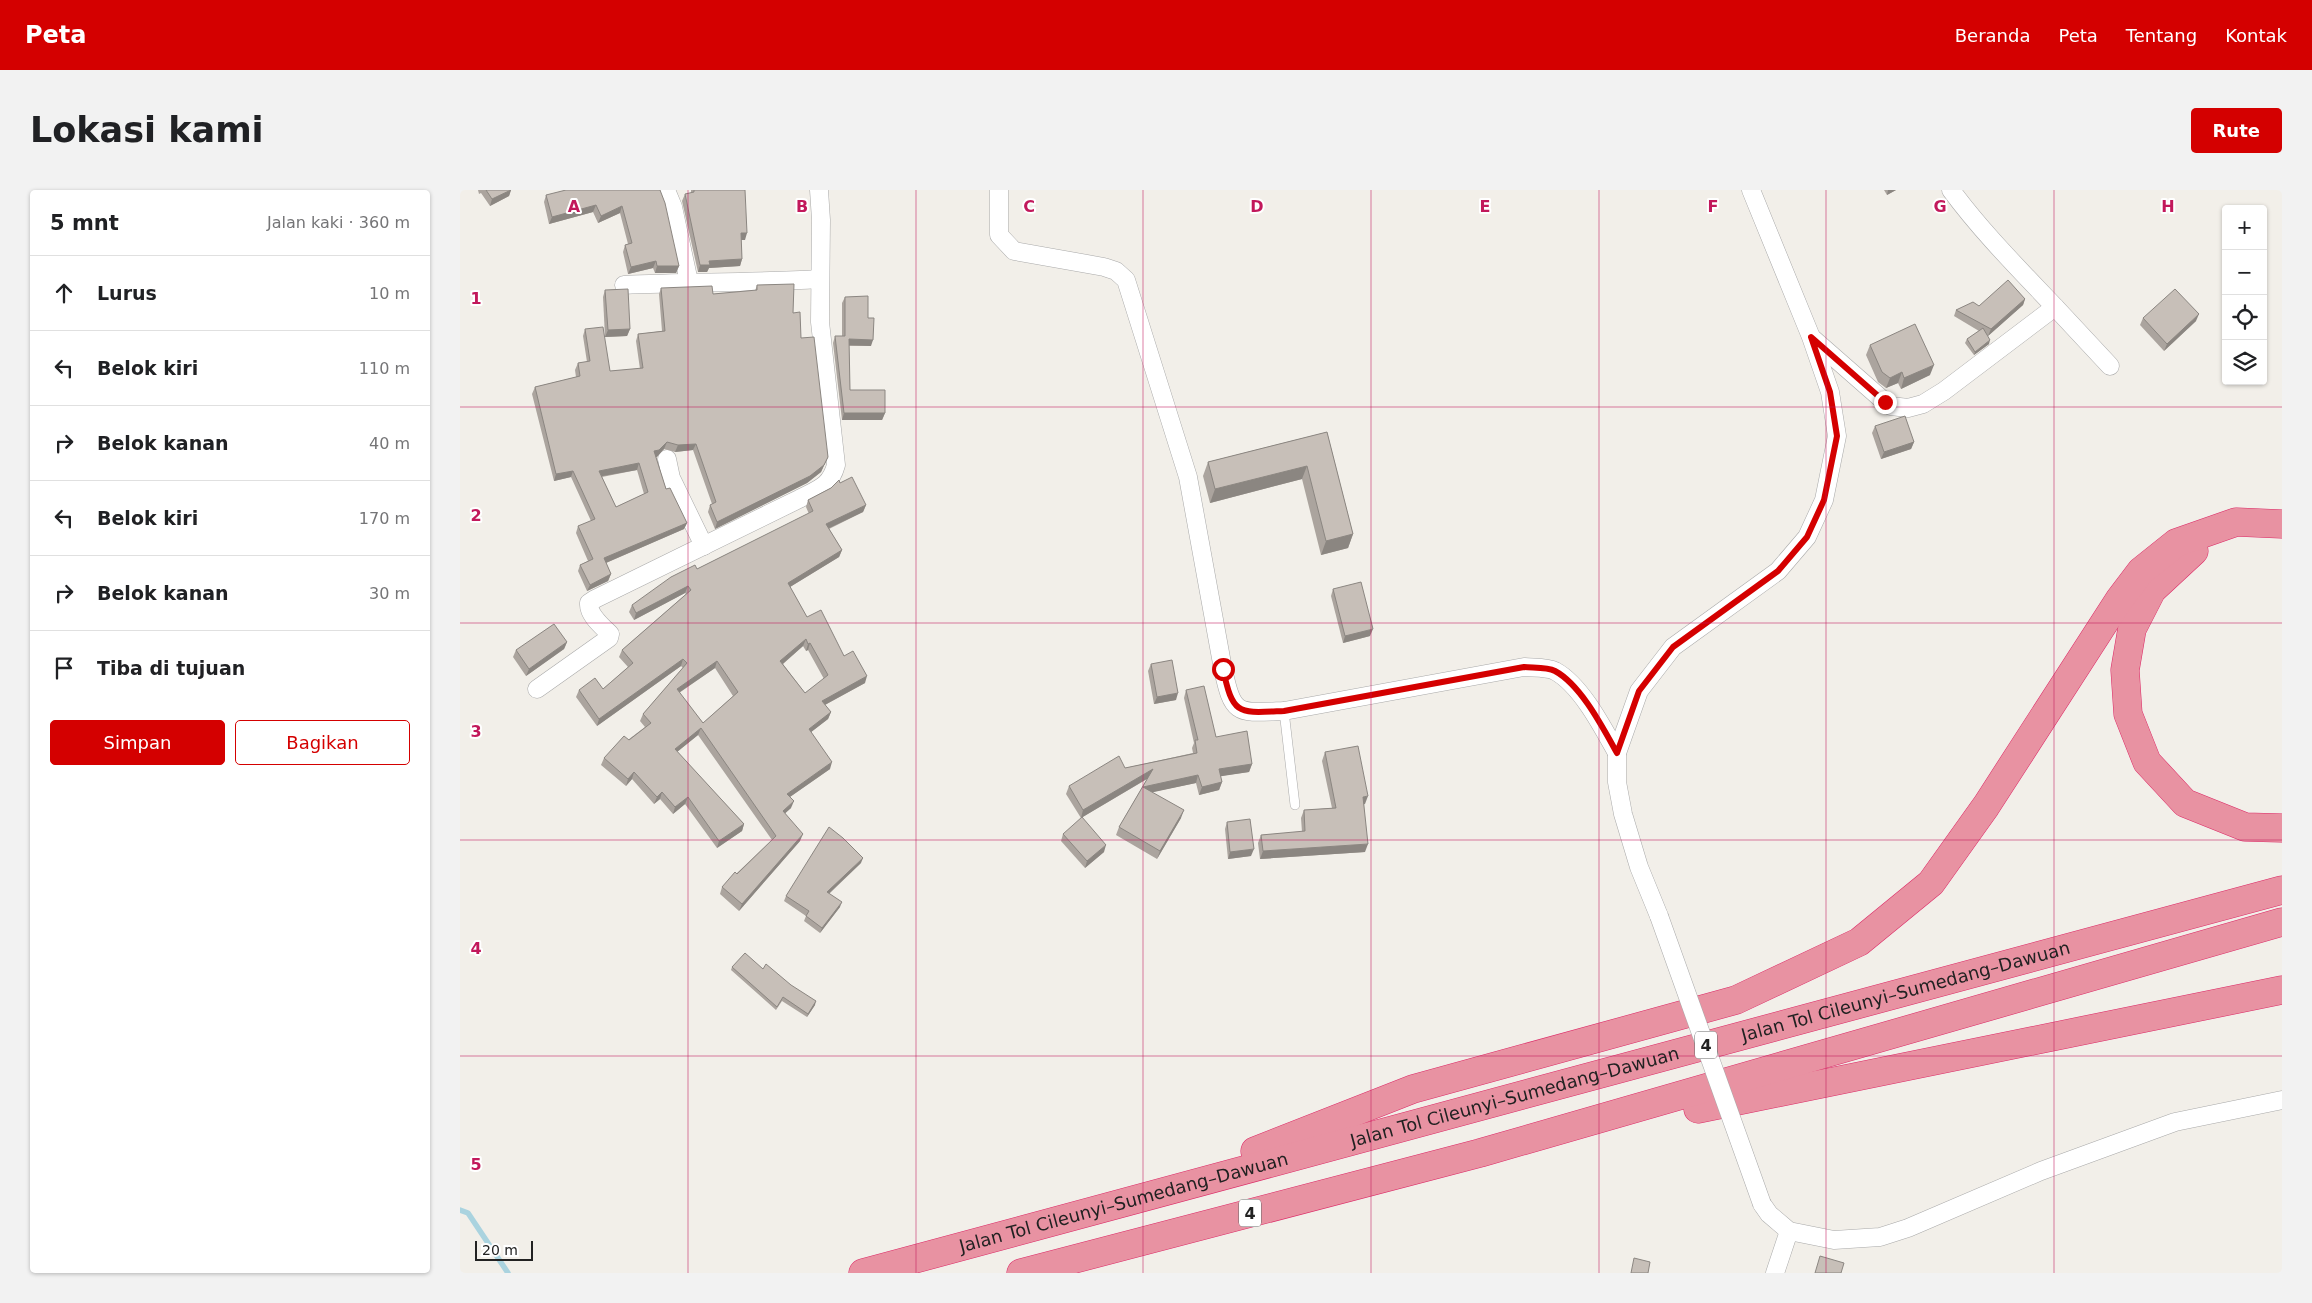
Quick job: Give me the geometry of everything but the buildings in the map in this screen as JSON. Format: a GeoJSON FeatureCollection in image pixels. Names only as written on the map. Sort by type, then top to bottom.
{"type":"FeatureCollection","features":[{"type":"Feature","properties":{"kind":"highway"},"geometry":{"type":"LineString","coordinates":[[1131,1200],[1413,1089],[1736,1000],[1859,942],[1931,883],[1986,806],[2119,600],[2141,571],[2176,543],[2236,522],[2282,524]]}},
{"type":"Feature","properties":{"kind":"highway"},"geometry":{"type":"LineString","coordinates":[[2282,535],[2237,534],[2190,552],[2152,590],[2132,629],[2125,670],[2128,714],[2147,762],[2185,803],[2245,827],[2282,828]]}},
{"type":"Feature","properties":{"kind":"highway","name":"Jalan Tol Cileunyi–Sumedang–Dawuan"},"geometry":{"type":"LineString","coordinates":[[863,1273],[2282,890]]}},
{"type":"Feature","properties":{"kind":"highway","name":"Jalan Tol Cileunyi–Sumedang–Dawuan"},"geometry":{"type":"LineString","coordinates":[[1021,1273],[1480,1153],[2282,922]]}},
{"type":"Feature","properties":{"kind":"highway"},"geometry":{"type":"LineString","coordinates":[[1480,1153],[2282,990]]}},
{"type":"Feature","properties":{"kind":"street"},"geometry":{"type":"LineString","coordinates":[[666,190],[673,207],[689,282]]}},
{"type":"Feature","properties":{"kind":"street"},"geometry":{"type":"LineString","coordinates":[[537,688],[609,638],[610,634],[591,614],[589,603],[828,484],[833,476],[836,465],[820,322],[821,220],[818,190]]}},
{"type":"Feature","properties":{"kind":"street"},"geometry":{"type":"LineString","coordinates":[[999,190],[999,235],[1014,251],[1104,267],[1116,271],[1126,280],[1188,477],[1229,696],[1235,706],[1243,711],[1284,711],[1524,667],[1554,670],[1574,687],[1597,719],[1617,753]]}},
{"type":"Feature","properties":{"kind":"street"},"geometry":{"type":"LineString","coordinates":[[1752,190],[1811,337],[1830,392],[1837,436],[1824,500],[1807,537],[1778,571],[1673,647],[1639,691],[1617,753],[1617,782],[1623,814],[1638,867],[1659,916],[1762,1204],[1769,1214],[1789,1231],[1834,1240],[1880,1237],[1908,1228],[2041,1171],[2176,1122],[2282,1100]]}},
{"type":"Feature","properties":{"kind":"street"},"geometry":{"type":"LineString","coordinates":[[1951,190],[1968,213],[2012,263],[2110,366]]}},
{"type":"Feature","properties":{"kind":"street"},"geometry":{"type":"LineString","coordinates":[[624,286],[689,282],[748,283],[820,279]]}},
{"type":"Feature","properties":{"kind":"street"},"geometry":{"type":"LineString","coordinates":[[1811,337],[1885,402],[1891,406],[1908,408],[1923,404],[1944,391],[2055,307]]}},
{"type":"Feature","properties":{"kind":"street"},"geometry":{"type":"LineString","coordinates":[[667,459],[671,478],[704,546]]}},
{"type":"Feature","properties":{"kind":"street"},"geometry":{"type":"LineString","coordinates":[[1775,1273],[1789,1231]]}},
{"type":"Feature","properties":{"kind":"lane"},"geometry":{"type":"LineString","coordinates":[[1284,711],[1295,805]]}},
{"type":"Feature","properties":{"kind":"waterway"},"geometry":{"type":"LineString","coordinates":[[460,1210],[468,1213],[508,1273]]}},
{"type":"Feature","properties":{"kind":"route"},"geometry":{"type":"LineString","coordinates":[[1223,669],[1229,696],[1235,706],[1243,711],[1252,712],[1284,711],[1524,667],[1554,670],[1574,687],[1597,719],[1617,753],[1639,691],[1673,647],[1720,615],[1778,571],[1807,537],[1824,500],[1837,436],[1830,392],[1811,337],[1885,402]]}}]}
